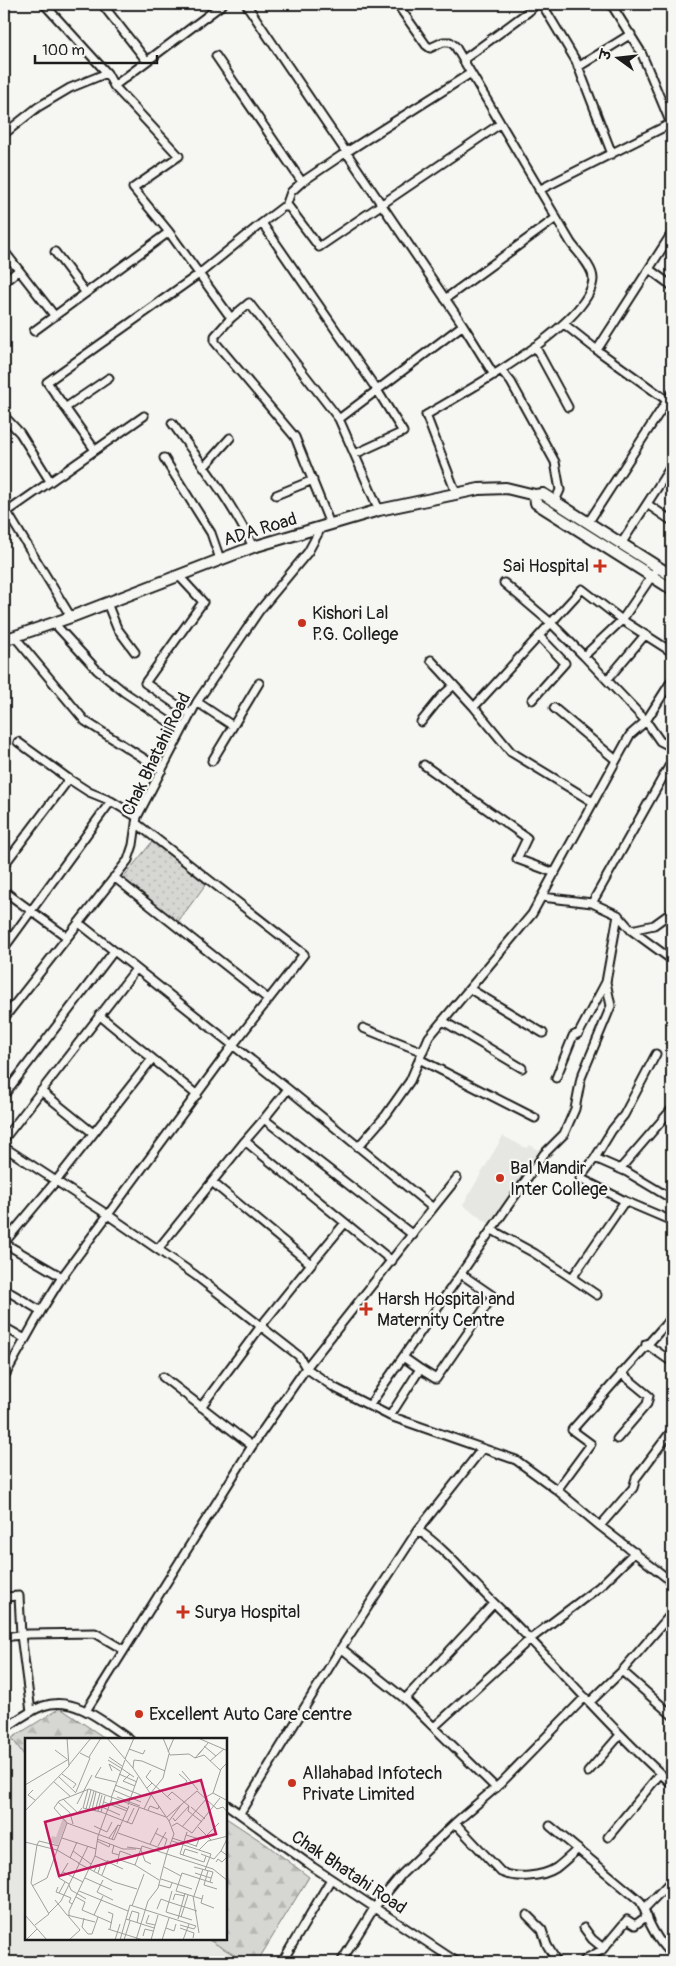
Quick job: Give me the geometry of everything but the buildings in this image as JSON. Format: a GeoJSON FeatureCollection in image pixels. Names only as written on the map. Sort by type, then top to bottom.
{"type":"FeatureCollection","features":[{"type":"Feature","properties":{"kind":"street"},"geometry":{"type":"LineString","coordinates":[[44,4],[107,73],[114,86],[178,156],[133,188],[169,232],[231,318]]}},
{"type":"Feature","properties":{"kind":"street"},"geometry":{"type":"LineString","coordinates":[[102,4],[146,60]]}},
{"type":"Feature","properties":{"kind":"street"},"geometry":{"type":"LineString","coordinates":[[114,86],[146,60],[223,4]]}},
{"type":"Feature","properties":{"kind":"street"},"geometry":{"type":"LineString","coordinates":[[246,4],[463,325],[494,375]]}},
{"type":"Feature","properties":{"kind":"street"},"geometry":{"type":"LineString","coordinates":[[396,4],[426,45],[430,48],[443,42],[450,42],[463,60],[571,244],[592,272],[593,280],[589,292],[564,324],[502,370],[426,415],[456,493]]}},
{"type":"Feature","properties":{"kind":"street"},"geometry":{"type":"LineString","coordinates":[[463,60],[536,4]]}},
{"type":"Feature","properties":{"kind":"street"},"geometry":{"type":"LineString","coordinates":[[542,4],[578,67],[612,154]]}},
{"type":"Feature","properties":{"kind":"street"},"geometry":{"type":"LineString","coordinates":[[539,190],[671,124],[641,52],[611,4]]}},
{"type":"Feature","properties":{"kind":"street"},"geometry":{"type":"LineString","coordinates":[[578,67],[631,34]]}},
{"type":"Feature","properties":{"kind":"street"},"geometry":{"type":"LineString","coordinates":[[216,56],[302,182]]}},
{"type":"Feature","properties":{"kind":"street"},"geometry":{"type":"LineString","coordinates":[[4,134],[38,107],[70,88],[107,73]]}},
{"type":"Feature","properties":{"kind":"street"},"geometry":{"type":"LineString","coordinates":[[94,450],[47,382],[199,274],[286,206],[291,192],[302,182],[471,74]]}},
{"type":"Feature","properties":{"kind":"street"},"geometry":{"type":"LineString","coordinates":[[286,206],[289,207],[319,247],[500,124]]}},
{"type":"Feature","properties":{"kind":"street"},"geometry":{"type":"LineString","coordinates":[[445,299],[556,218]]}},
{"type":"Feature","properties":{"kind":"street"},"geometry":{"type":"LineString","coordinates":[[262,223],[377,390],[403,432],[355,454]]}},
{"type":"Feature","properties":{"kind":"street"},"geometry":{"type":"LineString","coordinates":[[34,331],[169,232]]}},
{"type":"Feature","properties":{"kind":"street"},"geometry":{"type":"LineString","coordinates":[[596,350],[672,233]]}},
{"type":"Feature","properties":{"kind":"street"},"geometry":{"type":"LineString","coordinates":[[4,250],[54,315]]}},
{"type":"Feature","properties":{"kind":"street"},"geometry":{"type":"LineString","coordinates":[[55,252],[85,292]]}},
{"type":"Feature","properties":{"kind":"street"},"geometry":{"type":"LineString","coordinates":[[649,269],[672,286]]}},
{"type":"Feature","properties":{"kind":"street"},"geometry":{"type":"LineString","coordinates":[[4,282],[19,270]]}},
{"type":"Feature","properties":{"kind":"street"},"geometry":{"type":"LineString","coordinates":[[326,526],[313,480],[295,437],[215,342],[215,336],[231,318],[249,303],[339,419],[379,510]]}},
{"type":"Feature","properties":{"kind":"street"},"geometry":{"type":"LineString","coordinates":[[564,324],[596,350],[670,402]]}},
{"type":"Feature","properties":{"kind":"street"},"geometry":{"type":"LineString","coordinates":[[339,419],[463,325]]}},
{"type":"Feature","properties":{"kind":"street"},"geometry":{"type":"LineString","coordinates":[[535,346],[568,407]]}},
{"type":"Feature","properties":{"kind":"street"},"geometry":{"type":"LineString","coordinates":[[502,370],[511,382],[555,462],[560,490],[555,501]]}},
{"type":"Feature","properties":{"kind":"street"},"geometry":{"type":"LineString","coordinates":[[64,408],[109,378]]}},
{"type":"Feature","properties":{"kind":"street"},"geometry":{"type":"LineString","coordinates":[[588,522],[670,402],[672,392]]}},
{"type":"Feature","properties":{"kind":"street"},"geometry":{"type":"LineString","coordinates":[[4,416],[20,433],[50,481]]}},
{"type":"Feature","properties":{"kind":"street"},"geometry":{"type":"LineString","coordinates":[[71,617],[5,513],[144,416]]}},
{"type":"Feature","properties":{"kind":"street"},"geometry":{"type":"LineString","coordinates":[[172,423],[242,522],[253,547]]}},
{"type":"Feature","properties":{"kind":"street"},"geometry":{"type":"LineString","coordinates":[[204,467],[230,438]]}},
{"type":"Feature","properties":{"kind":"street"},"geometry":{"type":"LineString","coordinates":[[164,458],[211,533],[220,558]]}},
{"type":"Feature","properties":{"kind":"street"},"geometry":{"type":"LineString","coordinates":[[621,544],[672,465]]}},
{"type":"Feature","properties":{"kind":"street"},"geometry":{"type":"LineString","coordinates":[[664,477],[672,482]]}},
{"type":"Feature","properties":{"kind":"street"},"geometry":{"type":"LineString","coordinates":[[276,494],[313,480]]}},
{"type":"Feature","properties":{"kind":"street","name":"ADA Road"},"geometry":{"type":"LineString","coordinates":[[4,640],[71,617],[220,558],[253,547],[379,510],[479,489],[506,488],[535,495],[543,494],[672,576]]}},
{"type":"Feature","properties":{"kind":"street"},"geometry":{"type":"LineString","coordinates":[[535,495],[536,503],[672,590]]}},
{"type":"Feature","properties":{"kind":"street"},"geometry":{"type":"LineString","coordinates":[[647,504],[672,520]]}},
{"type":"Feature","properties":{"kind":"street","name":"Chak Bhatahi Road"},"geometry":{"type":"LineString","coordinates":[[4,1018],[128,860],[134,845],[137,820],[181,730],[197,702],[259,611],[308,552],[326,526]]}},
{"type":"Feature","properties":{"kind":"street"},"geometry":{"type":"LineString","coordinates":[[584,656],[622,620],[658,567]]}},
{"type":"Feature","properties":{"kind":"street"},"geometry":{"type":"LineString","coordinates":[[178,576],[203,602],[145,683],[190,714]]}},
{"type":"Feature","properties":{"kind":"street"},"geometry":{"type":"LineString","coordinates":[[504,583],[584,656],[646,721],[660,741],[672,747]]}},
{"type":"Feature","properties":{"kind":"street"},"geometry":{"type":"LineString","coordinates":[[474,707],[582,589],[622,620],[672,652]]}},
{"type":"Feature","properties":{"kind":"street"},"geometry":{"type":"LineString","coordinates":[[107,603],[117,628],[135,652]]}},
{"type":"Feature","properties":{"kind":"street"},"geometry":{"type":"LineString","coordinates":[[54,623],[97,670],[124,692],[181,730]]}},
{"type":"Feature","properties":{"kind":"street"},"geometry":{"type":"LineString","coordinates":[[607,680],[645,635]]}},
{"type":"Feature","properties":{"kind":"street"},"geometry":{"type":"LineString","coordinates":[[532,700],[565,663],[539,636]]}},
{"type":"Feature","properties":{"kind":"street"},"geometry":{"type":"LineString","coordinates":[[15,637],[85,721],[162,770]]}},
{"type":"Feature","properties":{"kind":"street"},"geometry":{"type":"LineString","coordinates":[[431,660],[474,707],[511,752],[593,802]]}},
{"type":"Feature","properties":{"kind":"street"},"geometry":{"type":"LineString","coordinates":[[358,1147],[386,1115],[410,1081],[430,1037],[532,914],[630,735],[646,721],[672,680]]}},
{"type":"Feature","properties":{"kind":"street"},"geometry":{"type":"LineString","coordinates":[[212,761],[258,683]]}},
{"type":"Feature","properties":{"kind":"street"},"geometry":{"type":"LineString","coordinates":[[421,722],[442,696],[454,685]]}},
{"type":"Feature","properties":{"kind":"street"},"geometry":{"type":"LineString","coordinates":[[197,702],[233,726]]}},
{"type":"Feature","properties":{"kind":"street"},"geometry":{"type":"LineString","coordinates":[[554,708],[616,760]]}},
{"type":"Feature","properties":{"kind":"street"},"geometry":{"type":"LineString","coordinates":[[4,1375],[62,1277],[232,1045],[304,954],[137,820],[111,801],[90,792],[69,779],[18,742]]}},
{"type":"Feature","properties":{"kind":"street"},"geometry":{"type":"LineString","coordinates":[[592,903],[672,760]]}},
{"type":"Feature","properties":{"kind":"street"},"geometry":{"type":"LineString","coordinates":[[424,765],[527,838],[517,858],[555,873]]}},
{"type":"Feature","properties":{"kind":"street"},"geometry":{"type":"LineString","coordinates":[[4,865],[69,779]]}},
{"type":"Feature","properties":{"kind":"street"},"geometry":{"type":"LineString","coordinates":[[4,948],[111,801]]}},
{"type":"Feature","properties":{"kind":"street"},"geometry":{"type":"LineString","coordinates":[[114,878],[268,999]]}},
{"type":"Feature","properties":{"kind":"street"},"geometry":{"type":"LineString","coordinates":[[4,891],[67,937]]}},
{"type":"Feature","properties":{"kind":"street"},"geometry":{"type":"LineString","coordinates":[[542,897],[592,903],[618,915],[631,930],[672,960]]}},
{"type":"Feature","properties":{"kind":"street"},"geometry":{"type":"LineString","coordinates":[[631,930],[654,925],[672,912]]}},
{"type":"Feature","properties":{"kind":"street"},"geometry":{"type":"LineString","coordinates":[[556,1078],[573,1036],[579,1034],[606,982],[618,915]]}},
{"type":"Feature","properties":{"kind":"street"},"geometry":{"type":"LineString","coordinates":[[78,923],[288,1089],[433,1208]]}},
{"type":"Feature","properties":{"kind":"street"},"geometry":{"type":"LineString","coordinates":[[4,1095],[114,951]]}},
{"type":"Feature","properties":{"kind":"street"},"geometry":{"type":"LineString","coordinates":[[4,1139],[136,969]]}},
{"type":"Feature","properties":{"kind":"street"},"geometry":{"type":"LineString","coordinates":[[369,1406],[544,1154],[564,1134],[576,1109],[581,1078],[611,1006],[606,982]]}},
{"type":"Feature","properties":{"kind":"street"},"geometry":{"type":"LineString","coordinates":[[470,988],[543,1033]]}},
{"type":"Feature","properties":{"kind":"street"},"geometry":{"type":"LineString","coordinates":[[99,1015],[197,1095]]}},
{"type":"Feature","properties":{"kind":"street"},"geometry":{"type":"LineString","coordinates":[[443,1021],[522,1068]]}},
{"type":"Feature","properties":{"kind":"street"},"geometry":{"type":"LineString","coordinates":[[363,1028],[423,1052]]}},
{"type":"Feature","properties":{"kind":"street"},"geometry":{"type":"LineString","coordinates":[[656,1054],[624,1115],[580,1178],[625,1201],[672,1221]]}},
{"type":"Feature","properties":{"kind":"street"},"geometry":{"type":"LineString","coordinates":[[62,1277],[4,1243],[56,1181],[152,1059]]}},
{"type":"Feature","properties":{"kind":"street"},"geometry":{"type":"LineString","coordinates":[[419,1059],[535,1118]]}},
{"type":"Feature","properties":{"kind":"street"},"geometry":{"type":"LineString","coordinates":[[158,1249],[288,1089]]}},
{"type":"Feature","properties":{"kind":"street"},"geometry":{"type":"LineString","coordinates":[[41,1091],[93,1133]]}},
{"type":"Feature","properties":{"kind":"street"},"geometry":{"type":"LineString","coordinates":[[620,1169],[670,1110]]}},
{"type":"Feature","properties":{"kind":"street"},"geometry":{"type":"LineString","coordinates":[[264,1118],[412,1235]]}},
{"type":"Feature","properties":{"kind":"street"},"geometry":{"type":"LineString","coordinates":[[245,1141],[392,1261]]}},
{"type":"Feature","properties":{"kind":"street"},"geometry":{"type":"LineString","coordinates":[[4,1147],[195,1275],[299,1356],[306,1368],[335,1388],[390,1416],[516,1460],[557,1490],[672,1582]]}},
{"type":"Feature","properties":{"kind":"street"},"geometry":{"type":"LineString","coordinates":[[595,1158],[620,1169],[672,1199]]}},
{"type":"Feature","properties":{"kind":"street"},"geometry":{"type":"LineString","coordinates":[[86,1711],[252,1446],[306,1368],[457,1178]]}},
{"type":"Feature","properties":{"kind":"street"},"geometry":{"type":"LineString","coordinates":[[212,1182],[311,1264]]}},
{"type":"Feature","properties":{"kind":"street"},"geometry":{"type":"LineString","coordinates":[[572,1278],[625,1201]]}},
{"type":"Feature","properties":{"kind":"street"},"geometry":{"type":"LineString","coordinates":[[201,1407],[261,1326],[345,1223]]}},
{"type":"Feature","properties":{"kind":"street"},"geometry":{"type":"LineString","coordinates":[[492,1230],[534,1253],[597,1295]]}},
{"type":"Feature","properties":{"kind":"street"},"geometry":{"type":"LineString","coordinates":[[403,1358],[436,1380],[493,1296],[461,1274]]}},
{"type":"Feature","properties":{"kind":"street"},"geometry":{"type":"LineString","coordinates":[[4,1289],[41,1311]]}},
{"type":"Feature","properties":{"kind":"street"},"geometry":{"type":"LineString","coordinates":[[557,1490],[591,1444],[572,1430],[646,1344],[672,1317]]}},
{"type":"Feature","properties":{"kind":"street"},"geometry":{"type":"LineString","coordinates":[[4,1327],[25,1339]]}},
{"type":"Feature","properties":{"kind":"street"},"geometry":{"type":"LineString","coordinates":[[646,1344],[672,1362]]}},
{"type":"Feature","properties":{"kind":"street"},"geometry":{"type":"LineString","coordinates":[[390,1416],[420,1369]]}},
{"type":"Feature","properties":{"kind":"street"},"geometry":{"type":"LineString","coordinates":[[617,1439],[647,1404],[649,1396],[621,1373]]}},
{"type":"Feature","properties":{"kind":"street"},"geometry":{"type":"LineString","coordinates":[[163,1377],[252,1446]]}},
{"type":"Feature","properties":{"kind":"street"},"geometry":{"type":"LineString","coordinates":[[600,1526],[633,1488],[636,1478],[669,1434]]}},
{"type":"Feature","properties":{"kind":"street"},"geometry":{"type":"LineString","coordinates":[[240,1813],[341,1648],[418,1530],[482,1449]]}},
{"type":"Feature","properties":{"kind":"street"},"geometry":{"type":"LineString","coordinates":[[418,1530],[434,1541],[511,1619],[620,1735],[672,1784]]}},
{"type":"Feature","properties":{"kind":"street"},"geometry":{"type":"LineString","coordinates":[[434,1727],[529,1640],[599,1587],[635,1552]]}},
{"type":"Feature","properties":{"kind":"street"},"geometry":{"type":"LineString","coordinates":[[4,1597],[19,1596],[21,1635],[31,1712]]}},
{"type":"Feature","properties":{"kind":"street"},"geometry":{"type":"LineString","coordinates":[[405,1699],[494,1603]]}},
{"type":"Feature","properties":{"kind":"street"},"geometry":{"type":"LineString","coordinates":[[341,1962],[374,1908],[418,1857],[496,1788],[587,1700],[622,1671],[672,1613]]}},
{"type":"Feature","properties":{"kind":"street"},"geometry":{"type":"LineString","coordinates":[[4,1637],[95,1633],[124,1650]]}},
{"type":"Feature","properties":{"kind":"street"},"geometry":{"type":"LineString","coordinates":[[341,1648],[405,1699],[496,1788]]}},
{"type":"Feature","properties":{"kind":"street"},"geometry":{"type":"LineString","coordinates":[[622,1671],[672,1715]]}},
{"type":"Feature","properties":{"kind":"street"},"geometry":{"type":"LineString","coordinates":[[4,1729],[31,1712],[44,1706],[58,1703],[74,1706],[86,1711],[127,1738]]}},
{"type":"Feature","properties":{"kind":"street"},"geometry":{"type":"LineString","coordinates":[[588,1772],[620,1735]]}},
{"type":"Feature","properties":{"kind":"street"},"geometry":{"type":"LineString","coordinates":[[608,1837],[660,1774]]}},
{"type":"Feature","properties":{"kind":"street","name":"Chak Bhatahi Road"},"geometry":{"type":"LineString","coordinates":[[228,1805],[331,1879],[457,1962]]}},
{"type":"Feature","properties":{"kind":"street"},"geometry":{"type":"LineString","coordinates":[[455,1823],[501,1872],[509,1876],[525,1876],[549,1872],[578,1848]]}},
{"type":"Feature","properties":{"kind":"street"},"geometry":{"type":"LineString","coordinates":[[550,1826],[633,1894],[646,1912],[649,1924],[666,1950],[672,1954]]}},
{"type":"Feature","properties":{"kind":"street"},"geometry":{"type":"LineString","coordinates":[[282,1962],[331,1879]]}},
{"type":"Feature","properties":{"kind":"street"},"geometry":{"type":"LineString","coordinates":[[583,1962],[603,1948],[627,1920],[635,1925],[672,1880]]}},
{"type":"Feature","properties":{"kind":"street"},"geometry":{"type":"LineString","coordinates":[[527,1915],[542,1930],[557,1962]]}},
{"type":"Feature","properties":{"kind":"street"},"geometry":{"type":"LineString","coordinates":[[584,1928],[592,1939],[603,1948]]}},
{"type":"Feature","properties":{"kind":"shaded area","name":"Bal Mandir Inter College"},"geometry":{"type":"Polygon","coordinates":[[[503,1136],[526,1148],[530,1145],[540,1151],[491,1225],[463,1205],[503,1136]]]}},
{"type":"Feature","properties":{"kind":"shaded area"},"geometry":{"type":"Polygon","coordinates":[[[60,1708],[105,1738],[25,1738],[25,1941],[228,1941],[228,1819],[264,1843],[309,1877],[257,1962],[4,1962],[4,1743],[60,1708]]]}},
{"type":"Feature","properties":{"kind":"green space"},"geometry":{"type":"Polygon","coordinates":[[[152,842],[206,884],[177,923],[122,879],[152,842]]]}},
{"type":"Feature","properties":{"kind":"green space"},"geometry":{"type":"Polygon","coordinates":[[[60,1708],[105,1738],[25,1738],[25,1757],[12,1738],[60,1708]]]}},
{"type":"Feature","properties":{"kind":"green space"},"geometry":{"type":"Polygon","coordinates":[[[228,1819],[267,1845],[309,1877],[257,1962],[246,1962],[211,1941],[228,1941],[228,1819]]]}},
{"type":"Feature","properties":{"kind":"place","name":"Sai Hospital"},"geometry":{"type":"Point","coordinates":[600,566]}},
{"type":"Feature","properties":{"kind":"place","name":"Kishori Lal P.G. College"},"geometry":{"type":"Point","coordinates":[302,623]}},
{"type":"Feature","properties":{"kind":"place","name":"Bal Mandir Inter College"},"geometry":{"type":"Point","coordinates":[500,1178]}},
{"type":"Feature","properties":{"kind":"place","name":"Harsh Hospital and Maternity Centre"},"geometry":{"type":"Point","coordinates":[366,1309]}},
{"type":"Feature","properties":{"kind":"place","name":"Surya Hospital"},"geometry":{"type":"Point","coordinates":[183,1612]}},
{"type":"Feature","properties":{"kind":"place","name":"Excellent Auto Care centre"},"geometry":{"type":"Point","coordinates":[139,1714]}},
{"type":"Feature","properties":{"kind":"place","name":"Allahabad Infotech Private Limited"},"geometry":{"type":"Point","coordinates":[292,1783]}}]}
